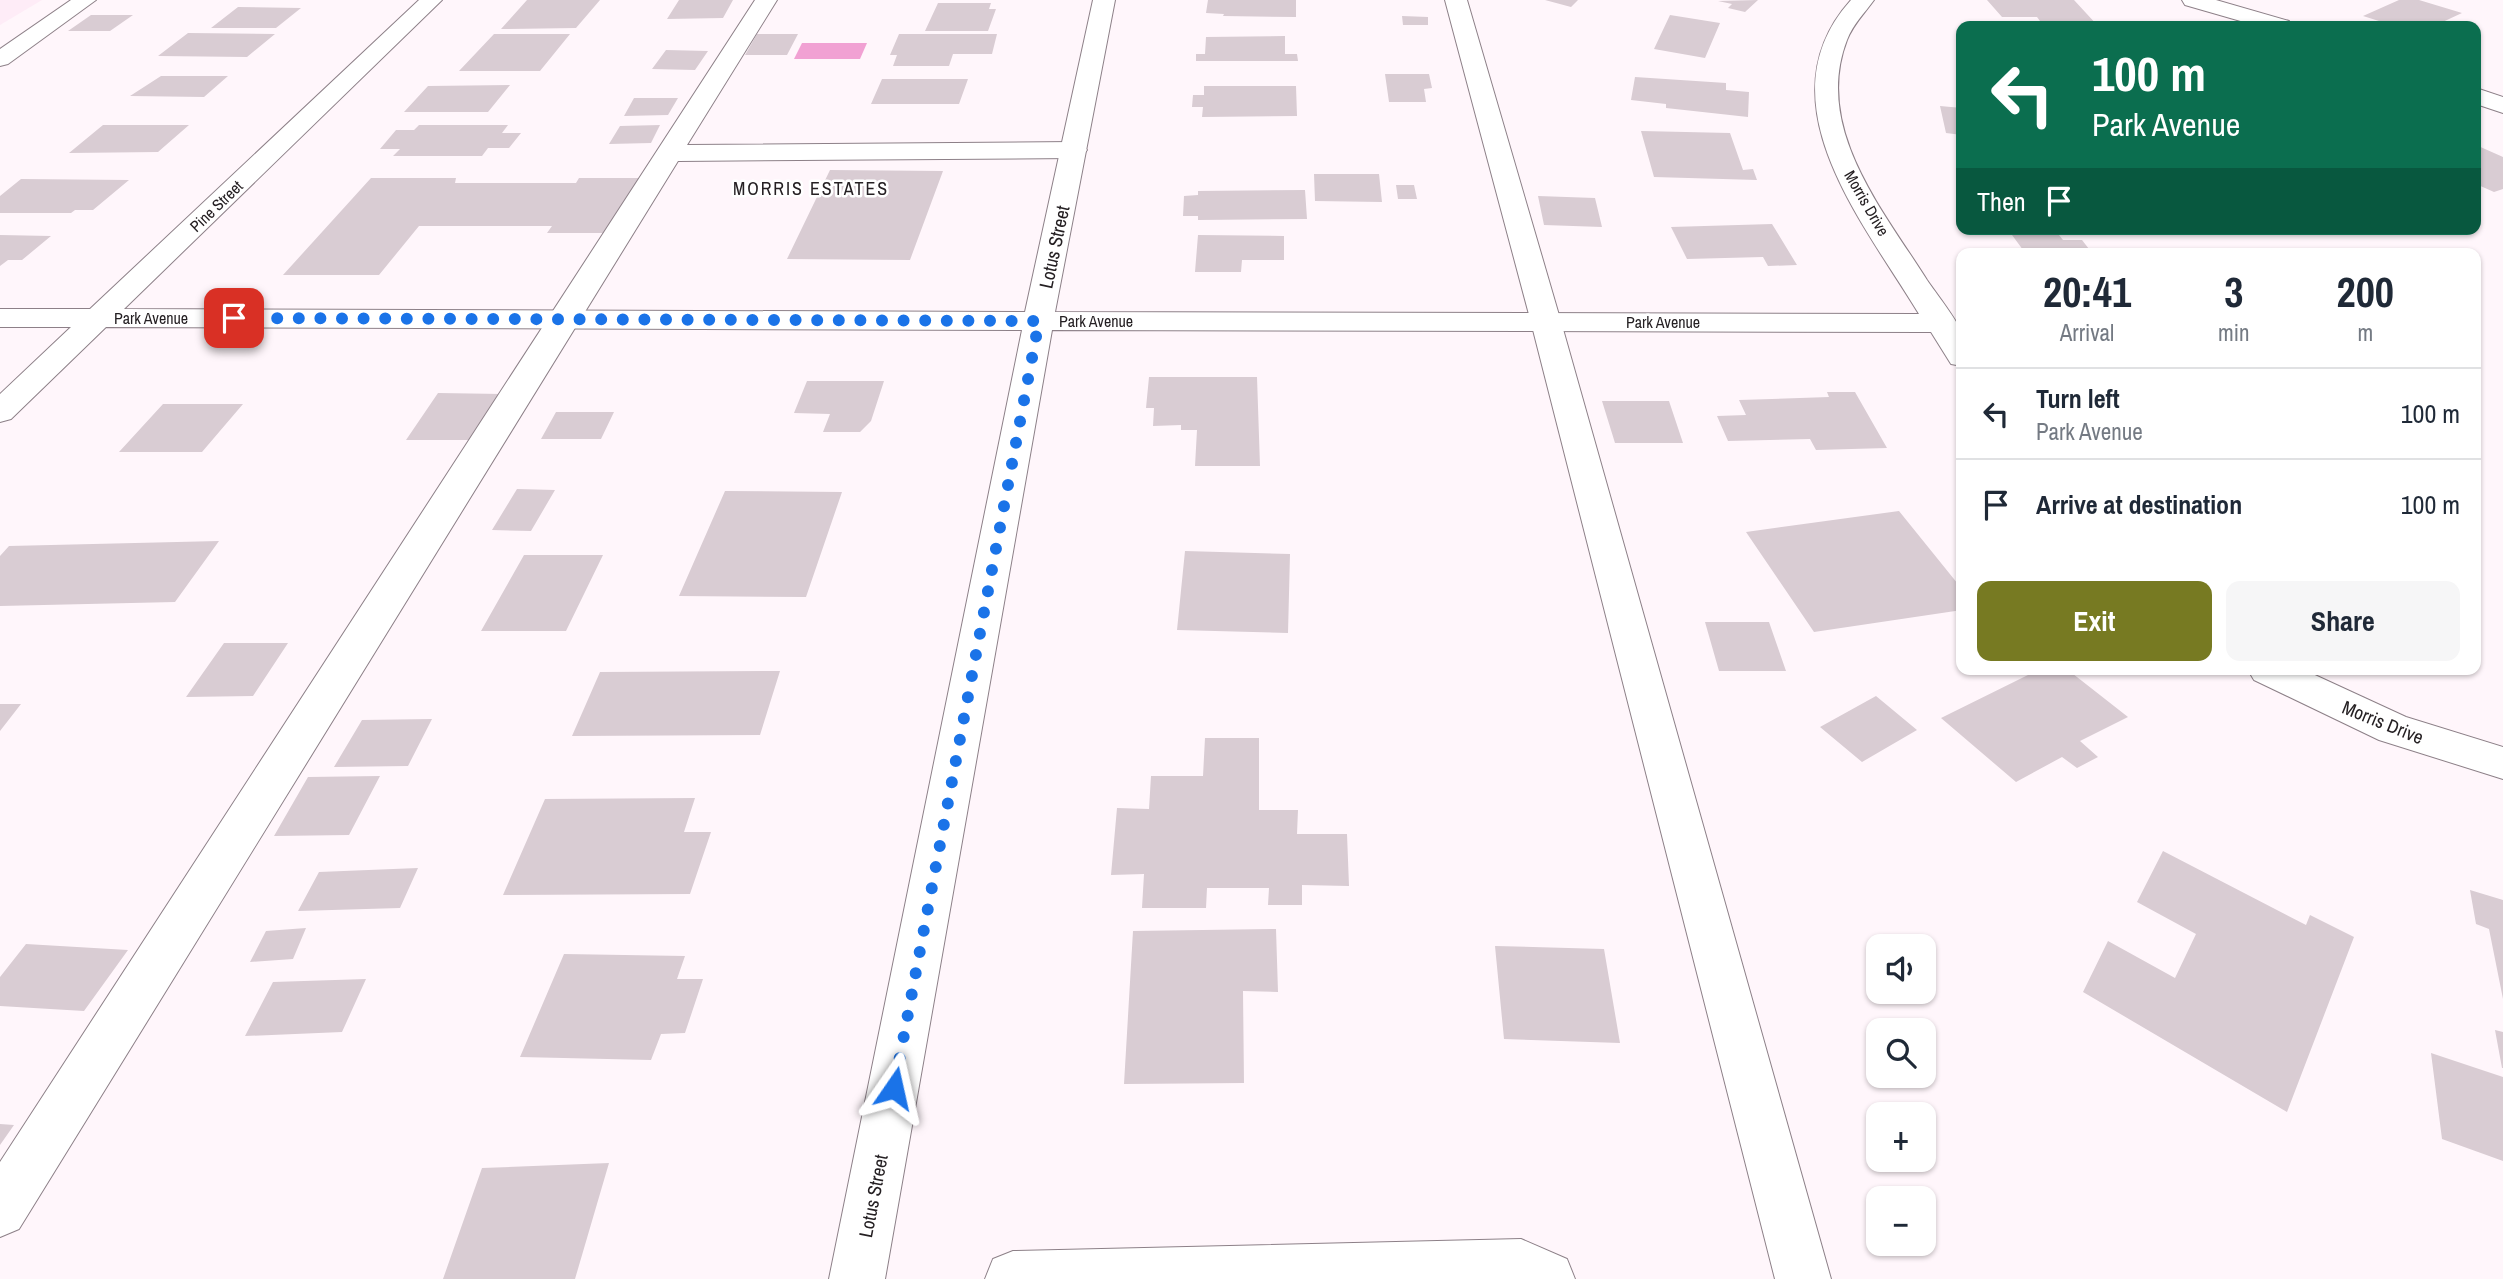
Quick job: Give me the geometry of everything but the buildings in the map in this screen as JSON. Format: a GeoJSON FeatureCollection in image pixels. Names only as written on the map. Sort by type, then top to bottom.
{"type":"FeatureCollection","features":[{"type":"Feature","properties":{"kind":"street"},"geometry":{"type":"LineString","coordinates":[[0,59],[85,0]]}},
{"type":"Feature","properties":{"kind":"street","name":"Pine Street"},"geometry":{"type":"LineString","coordinates":[[0,412],[430,0]]}},
{"type":"Feature","properties":{"kind":"street"},"geometry":{"type":"LineString","coordinates":[[0,1210],[766,0]]}},
{"type":"Feature","properties":{"kind":"street","name":"Lotus Street"},"geometry":{"type":"LineString","coordinates":[[857,1279],[1039,321],[1104,0]]}},
{"type":"Feature","properties":{"kind":"street"},"geometry":{"type":"LineString","coordinates":[[1456,0],[1546,322],[1803,1279]]}},
{"type":"Feature","properties":{"kind":"street","name":"Morris Drive"},"geometry":{"type":"LineString","coordinates":[[1863,0],[1851,11],[1834,42],[1825,82],[1831,126],[1848,174],[1956,348]]}},
{"type":"Feature","properties":{"kind":"street"},"geometry":{"type":"LineString","coordinates":[[2193,0],[2264,21]]}},
{"type":"Feature","properties":{"kind":"street"},"geometry":{"type":"LineString","coordinates":[[2481,97],[2503,106]]}},
{"type":"Feature","properties":{"kind":"street"},"geometry":{"type":"LineString","coordinates":[[669,153],[1074,149]]}},
{"type":"Feature","properties":{"kind":"street","name":"Park Avenue"},"geometry":{"type":"LineString","coordinates":[[0,318],[1940,323]]}},
{"type":"Feature","properties":{"kind":"street","name":"Morris Drive"},"geometry":{"type":"LineString","coordinates":[[2279,675],[2393,729],[2503,763]]}},
{"type":"Feature","properties":{"kind":"street"},"geometry":{"type":"LineString","coordinates":[[1013,1279],[1521,1267],[1547,1279]]}},
{"type":"Feature","properties":{"kind":"shaded area"},"geometry":{"type":"Polygon","coordinates":[[[0,0],[42,0],[0,25],[0,0]]]}},
{"type":"Feature","properties":{"kind":"shaded area"},"geometry":{"type":"Polygon","coordinates":[[[802,43],[867,43],[860,59],[794,59],[802,43]]]}},
{"type":"Feature","properties":{"kind":"district","name":"MORRIS ESTATES"},"geometry":{"type":"Point","coordinates":[811,189]}},
{"type":"Feature","properties":{"kind":"route"},"geometry":{"type":"LineString","coordinates":[[234,318],[1039,321],[894,1088]]}}]}
